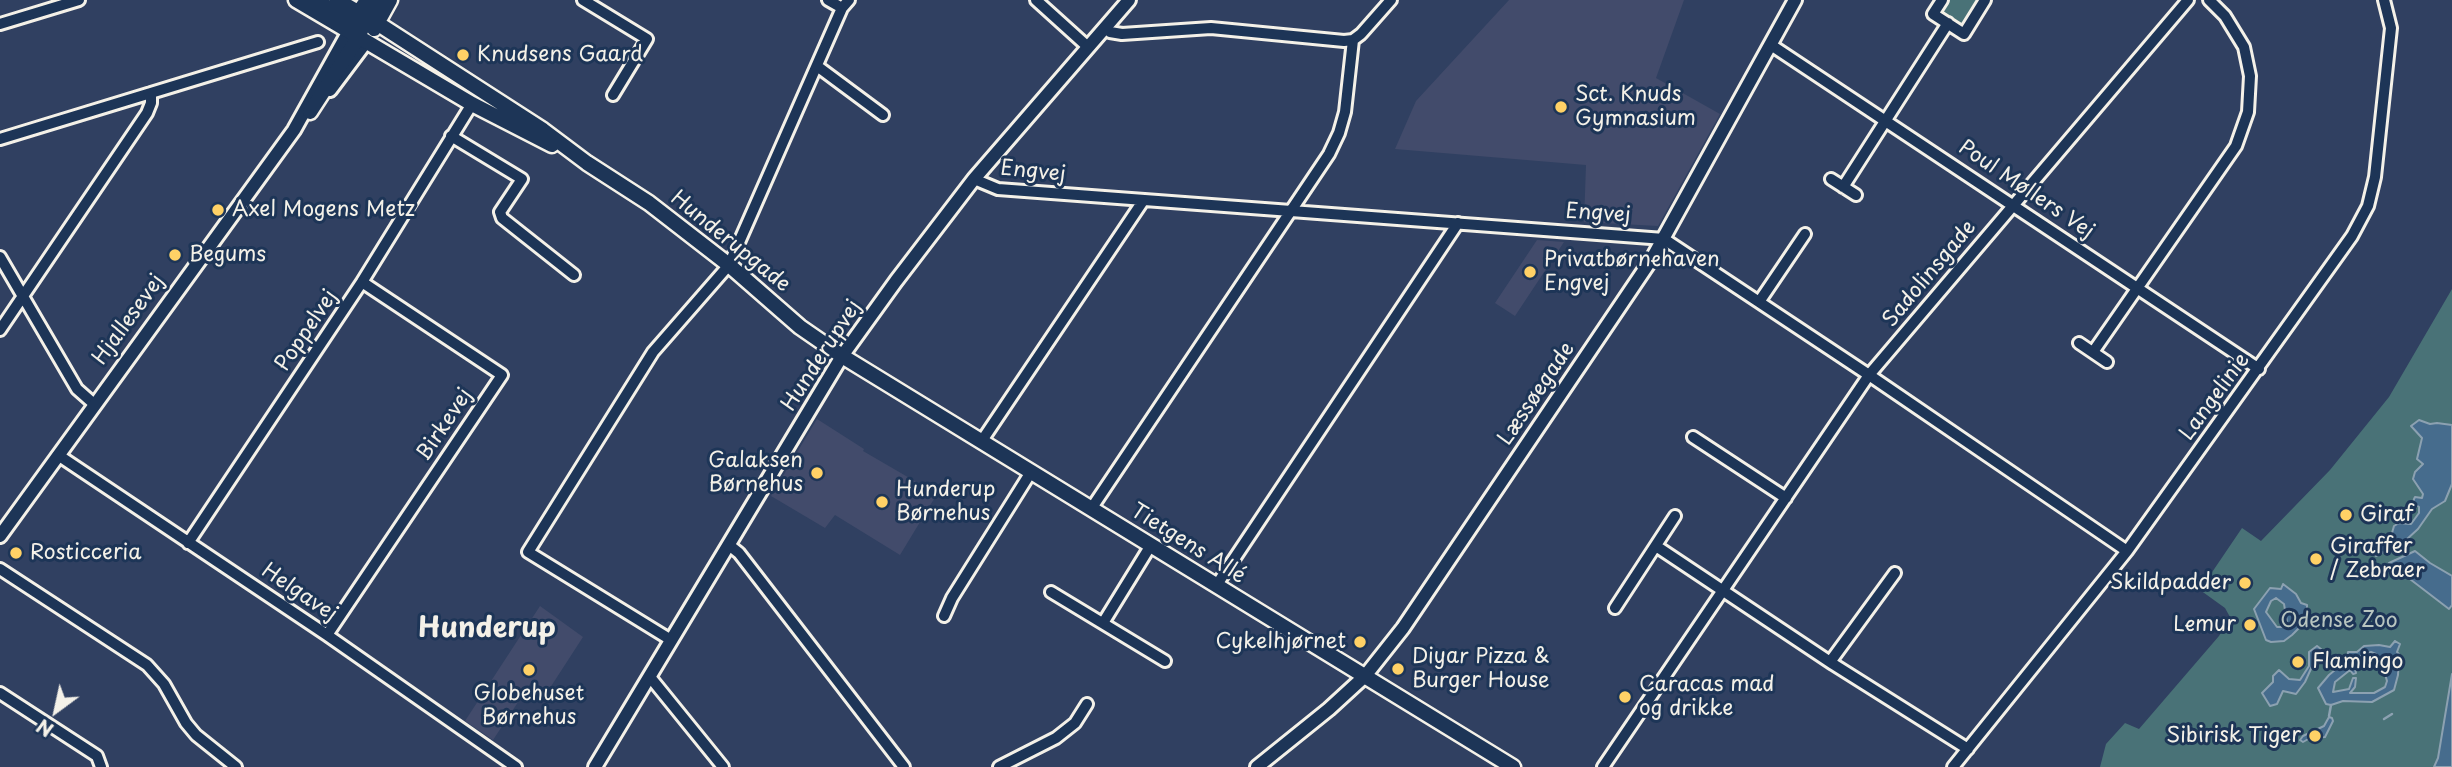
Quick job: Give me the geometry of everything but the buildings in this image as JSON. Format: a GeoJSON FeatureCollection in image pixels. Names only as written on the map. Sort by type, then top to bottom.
{"type":"FeatureCollection","features":[{"type":"Feature","properties":{"kind":"main road"},"geometry":{"type":"LineString","coordinates":[[296,0],[363,26]]}},
{"type":"Feature","properties":{"kind":"main road"},"geometry":{"type":"LineString","coordinates":[[315,0],[363,26]]}},
{"type":"Feature","properties":{"kind":"main road"},"geometry":{"type":"LineString","coordinates":[[337,0],[363,26]]}},
{"type":"Feature","properties":{"kind":"main road"},"geometry":{"type":"LineString","coordinates":[[310,112],[379,0]]}},
{"type":"Feature","properties":{"kind":"main road","name":"Hjallesevej"},"geometry":{"type":"LineString","coordinates":[[363,26],[390,0]]}},
{"type":"Feature","properties":{"kind":"main road","name":"Hunderupgade"},"geometry":{"type":"LineString","coordinates":[[363,26],[473,95],[488,95],[543,130],[649,204],[729,265],[800,327],[842,356]]}},
{"type":"Feature","properties":{"kind":"main road","name":"Hunderupgade"},"geometry":{"type":"LineString","coordinates":[[363,26],[471,104],[587,163]]}},
{"type":"Feature","properties":{"kind":"main road","name":"Tietgens Allé"},"geometry":{"type":"LineString","coordinates":[[842,356],[1513,767]]}},
{"type":"Feature","properties":{"kind":"street"},"geometry":{"type":"LineString","coordinates":[[0,24],[79,0]]}},
{"type":"Feature","properties":{"kind":"street"},"geometry":{"type":"LineString","coordinates":[[583,0],[648,39],[613,95]]}},
{"type":"Feature","properties":{"kind":"street"},"geometry":{"type":"LineString","coordinates":[[671,640],[528,552],[653,352],[729,265],[846,4],[828,0]]}},
{"type":"Feature","properties":{"kind":"street"},"geometry":{"type":"LineString","coordinates":[[1036,0],[1088,47]]}},
{"type":"Feature","properties":{"kind":"street","name":"Hunderupvej"},"geometry":{"type":"LineString","coordinates":[[595,767],[842,356],[974,179],[1129,0]]}},
{"type":"Feature","properties":{"kind":"street"},"geometry":{"type":"LineString","coordinates":[[1091,509],[1329,154],[1345,112],[1353,40],[1391,0]]}},
{"type":"Feature","properties":{"kind":"street","name":"Læssøegade"},"geometry":{"type":"LineString","coordinates":[[1257,767],[1365,676],[1410,617],[1664,239],[1795,0]]}},
{"type":"Feature","properties":{"kind":"street"},"geometry":{"type":"LineString","coordinates":[[1942,0],[1933,14],[1964,34],[1985,0]]}},
{"type":"Feature","properties":{"kind":"street","name":"Sadolinsgade"},"geometry":{"type":"LineString","coordinates":[[1603,767],[1869,375],[2188,0]]}},
{"type":"Feature","properties":{"kind":"street"},"geometry":{"type":"LineString","coordinates":[[2093,352],[2236,146],[2248,112],[2250,76],[2244,47],[2225,16],[2209,0]]}},
{"type":"Feature","properties":{"kind":"street","name":"Langelinie"},"geometry":{"type":"LineString","coordinates":[[1953,767],[2127,551],[2352,236],[2368,206],[2375,177],[2391,29],[2384,0]]}},
{"type":"Feature","properties":{"kind":"street"},"geometry":{"type":"LineString","coordinates":[[1843,187],[1948,23]]}},
{"type":"Feature","properties":{"kind":"street","name":"Hjallesevej"},"geometry":{"type":"LineString","coordinates":[[0,536],[293,130],[363,26]]}},
{"type":"Feature","properties":{"kind":"street"},"geometry":{"type":"LineString","coordinates":[[1105,27],[1110,32],[1131,34],[1211,28],[1353,40]]}},
{"type":"Feature","properties":{"kind":"street"},"geometry":{"type":"LineString","coordinates":[[0,139],[318,42]]}},
{"type":"Feature","properties":{"kind":"street","name":"Poul Møllers Vej"},"geometry":{"type":"LineString","coordinates":[[1771,45],[2259,369]]}},
{"type":"Feature","properties":{"kind":"street"},"geometry":{"type":"LineString","coordinates":[[817,66],[883,115]]}},
{"type":"Feature","properties":{"kind":"street"},"geometry":{"type":"LineString","coordinates":[[0,330],[148,113],[150,93]]}},
{"type":"Feature","properties":{"kind":"street","name":"Poppelvej"},"geometry":{"type":"LineString","coordinates":[[188,543],[362,282],[471,104]]}},
{"type":"Feature","properties":{"kind":"street","name":"Hjallesevej"},"geometry":{"type":"LineString","coordinates":[[293,130],[310,112]]}},
{"type":"Feature","properties":{"kind":"street"},"geometry":{"type":"LineString","coordinates":[[451,136],[522,179],[500,212],[502,218],[574,275]]}},
{"type":"Feature","properties":{"kind":"street","name":"Engvej"},"geometry":{"type":"LineString","coordinates":[[974,179],[998,189],[1664,239],[2127,551]]}},
{"type":"Feature","properties":{"kind":"street"},"geometry":{"type":"LineString","coordinates":[[1831,179],[1856,195]]}},
{"type":"Feature","properties":{"kind":"street"},"geometry":{"type":"LineString","coordinates":[[981,442],[1143,201]]}},
{"type":"Feature","properties":{"kind":"street"},"geometry":{"type":"LineString","coordinates":[[1216,586],[1458,222]]}},
{"type":"Feature","properties":{"kind":"street"},"geometry":{"type":"LineString","coordinates":[[1759,302],[1805,233]]}},
{"type":"Feature","properties":{"kind":"street"},"geometry":{"type":"LineString","coordinates":[[0,257],[77,389],[94,404]]}},
{"type":"Feature","properties":{"kind":"street","name":"Birkevej"},"geometry":{"type":"LineString","coordinates":[[327,635],[502,375],[362,282]]}},
{"type":"Feature","properties":{"kind":"street"},"geometry":{"type":"LineString","coordinates":[[2079,343],[2107,362]]}},
{"type":"Feature","properties":{"kind":"street"},"geometry":{"type":"LineString","coordinates":[[1692,436],[1786,498]]}},
{"type":"Feature","properties":{"kind":"street","name":"Helgavej"},"geometry":{"type":"LineString","coordinates":[[58,455],[327,635],[516,767]]}},
{"type":"Feature","properties":{"kind":"street"},"geometry":{"type":"LineString","coordinates":[[944,616],[952,598],[1031,472]]}},
{"type":"Feature","properties":{"kind":"street"},"geometry":{"type":"LineString","coordinates":[[1615,608],[1675,516]]}},
{"type":"Feature","properties":{"kind":"street"},"geometry":{"type":"LineString","coordinates":[[729,545],[739,553],[904,767]]}},
{"type":"Feature","properties":{"kind":"street"},"geometry":{"type":"LineString","coordinates":[[1103,623],[1151,545]]}},
{"type":"Feature","properties":{"kind":"street"},"geometry":{"type":"LineString","coordinates":[[1656,546],[1830,662],[1968,749]]}},
{"type":"Feature","properties":{"kind":"street"},"geometry":{"type":"LineString","coordinates":[[0,569],[147,666],[164,684],[196,735],[236,767]]}},
{"type":"Feature","properties":{"kind":"street"},"geometry":{"type":"LineString","coordinates":[[1830,662],[1895,573]]}},
{"type":"Feature","properties":{"kind":"street"},"geometry":{"type":"LineString","coordinates":[[1051,592],[1165,661]]}},
{"type":"Feature","properties":{"kind":"street"},"geometry":{"type":"LineString","coordinates":[[650,677],[723,767]]}},
{"type":"Feature","properties":{"kind":"street"},"geometry":{"type":"LineString","coordinates":[[0,693],[97,756],[101,767]]}},
{"type":"Feature","properties":{"kind":"street"},"geometry":{"type":"LineString","coordinates":[[999,767],[1056,738],[1074,723],[1087,704]]}},
{"type":"Feature","properties":{"kind":"shaded area","name":"Sct. Knuds Gymnasium"},"geometry":{"type":"Polygon","coordinates":[[[1509,0],[1684,0],[1656,78],[1720,114],[1658,226],[1584,222],[1586,165],[1395,149],[1416,101],[1509,0]]]}},
{"type":"Feature","properties":{"kind":"shaded area","name":"Privatbørnehaven Engvej"},"geometry":{"type":"Polygon","coordinates":[[[1537,240],[1564,242],[1515,316],[1495,303],[1537,240]]]}},
{"type":"Feature","properties":{"kind":"shaded area"},"geometry":{"type":"Polygon","coordinates":[[[817,419],[864,449],[863,451],[937,494],[900,555],[835,515],[825,528],[771,496],[817,419]]]}},
{"type":"Feature","properties":{"kind":"shaded area"},"geometry":{"type":"Polygon","coordinates":[[[2419,420],[2430,424],[2452,425],[2452,484],[2445,501],[2432,509],[2418,529],[2406,540],[2376,556],[2370,551],[2371,547],[2394,538],[2394,526],[2399,523],[2411,524],[2419,513],[2419,507],[2413,503],[2415,497],[2422,498],[2423,494],[2413,479],[2415,472],[2423,464],[2417,459],[2422,438],[2411,426],[2419,420]]]}},
{"type":"Feature","properties":{"kind":"shaded area"},"geometry":{"type":"Polygon","coordinates":[[[2415,551],[2452,576],[2452,605],[2449,609],[2389,563],[2415,551]]]}},
{"type":"Feature","properties":{"kind":"shaded area"},"geometry":{"type":"Polygon","coordinates":[[[2283,584],[2296,594],[2301,603],[2307,605],[2307,608],[2300,627],[2292,635],[2284,641],[2271,642],[2266,640],[2254,609],[2270,588],[2281,589],[2283,584]],[[2276,598],[2271,601],[2266,612],[2277,627],[2282,627],[2287,622],[2284,604],[2276,598]]]}},
{"type":"Feature","properties":{"kind":"shaded area","name":"Globehuset Børnehus"},"geometry":{"type":"Polygon","coordinates":[[[540,606],[583,637],[548,691],[532,681],[493,740],[465,721],[540,606]]]}},
{"type":"Feature","properties":{"kind":"shaded area"},"geometry":{"type":"Polygon","coordinates":[[[2395,641],[2400,644],[2394,690],[2372,702],[2343,701],[2326,704],[2318,688],[2347,660],[2348,652],[2357,652],[2364,646],[2390,647],[2395,641]],[[2371,652],[2361,656],[2356,673],[2353,674],[2350,670],[2335,682],[2333,692],[2349,689],[2353,678],[2356,678],[2355,687],[2350,693],[2374,693],[2385,687],[2389,659],[2384,657],[2380,661],[2376,654],[2371,652]]]}},
{"type":"Feature","properties":{"kind":"shaded area"},"geometry":{"type":"Polygon","coordinates":[[[2317,646],[2321,649],[2320,655],[2296,694],[2283,691],[2277,704],[2270,706],[2262,693],[2273,682],[2273,676],[2279,670],[2289,679],[2300,680],[2309,666],[2309,652],[2317,646]]]}},
{"type":"Feature","properties":{"kind":"shaded area"},"geometry":{"type":"Polygon","coordinates":[[[2452,674],[2452,767],[2434,767],[2438,758],[2452,674]]]}},
{"type":"Feature","properties":{"kind":"shaded area"},"geometry":{"type":"Polygon","coordinates":[[[2329,717],[2333,721],[2325,737],[2310,738],[2303,742],[2300,740],[2324,726],[2329,717]]]}},
{"type":"Feature","properties":{"kind":"green space"},"geometry":{"type":"Polygon","coordinates":[[[1948,0],[1980,0],[1961,25],[1943,13],[1948,0]]]}},
{"type":"Feature","properties":{"kind":"green space","name":"Odense Zoo"},"geometry":{"type":"Polygon","coordinates":[[[2452,289],[2452,674],[2438,758],[2434,767],[2100,767],[2106,744],[2125,723],[2139,729],[2219,636],[2230,617],[2225,608],[2200,590],[2242,528],[2261,541],[2330,470],[2389,397],[2452,289]]]}},
{"type":"Feature","properties":{"kind":"waterway"},"geometry":{"type":"LineString","coordinates":[[2329,716],[2331,705]]}},
{"type":"Feature","properties":{"kind":"waterway"},"geometry":{"type":"LineString","coordinates":[[2384,719],[2392,714]]}},
{"type":"Feature","properties":{"kind":"place","name":"Knudsens Gaard"},"geometry":{"type":"Point","coordinates":[463,55]}},
{"type":"Feature","properties":{"kind":"place","name":"Sct. Knuds Gymnasium"},"geometry":{"type":"Point","coordinates":[1561,107]}},
{"type":"Feature","properties":{"kind":"place","name":"Axel Mogens Metz"},"geometry":{"type":"Point","coordinates":[218,210]}},
{"type":"Feature","properties":{"kind":"place","name":"Begums"},"geometry":{"type":"Point","coordinates":[175,255]}},
{"type":"Feature","properties":{"kind":"place","name":"Privatbørnehaven Engvej"},"geometry":{"type":"Point","coordinates":[1530,272]}},
{"type":"Feature","properties":{"kind":"place","name":"Galaksen Børnehus"},"geometry":{"type":"Point","coordinates":[817,473]}},
{"type":"Feature","properties":{"kind":"place","name":"Hunderup Børnehus"},"geometry":{"type":"Point","coordinates":[882,502]}},
{"type":"Feature","properties":{"kind":"place","name":"Giraf"},"geometry":{"type":"Point","coordinates":[2346,515]}},
{"type":"Feature","properties":{"kind":"place","name":"Rosticceria"},"geometry":{"type":"Point","coordinates":[16,553]}},
{"type":"Feature","properties":{"kind":"place","name":"Giraffer / Zebraer"},"geometry":{"type":"Point","coordinates":[2316,559]}},
{"type":"Feature","properties":{"kind":"place","name":"Skildpadder"},"geometry":{"type":"Point","coordinates":[2245,583]}},
{"type":"Feature","properties":{"kind":"place","name":"Lemur"},"geometry":{"type":"Point","coordinates":[2250,625]}},
{"type":"Feature","properties":{"kind":"place","name":"Cykelhjørnet"},"geometry":{"type":"Point","coordinates":[1360,642]}},
{"type":"Feature","properties":{"kind":"place","name":"Flamingo"},"geometry":{"type":"Point","coordinates":[2298,662]}},
{"type":"Feature","properties":{"kind":"place","name":"Diyar Pizza & Burger House"},"geometry":{"type":"Point","coordinates":[1398,669]}},
{"type":"Feature","properties":{"kind":"place","name":"Globehuset Børnehus"},"geometry":{"type":"Point","coordinates":[529,670]}},
{"type":"Feature","properties":{"kind":"place","name":"Caracas mad og drikke"},"geometry":{"type":"Point","coordinates":[1625,697]}},
{"type":"Feature","properties":{"kind":"place","name":"Sibirisk Tiger"},"geometry":{"type":"Point","coordinates":[2315,736]}},
{"type":"Feature","properties":{"kind":"district","name":"Hunderup"},"geometry":{"type":"Point","coordinates":[487,629]}}]}
